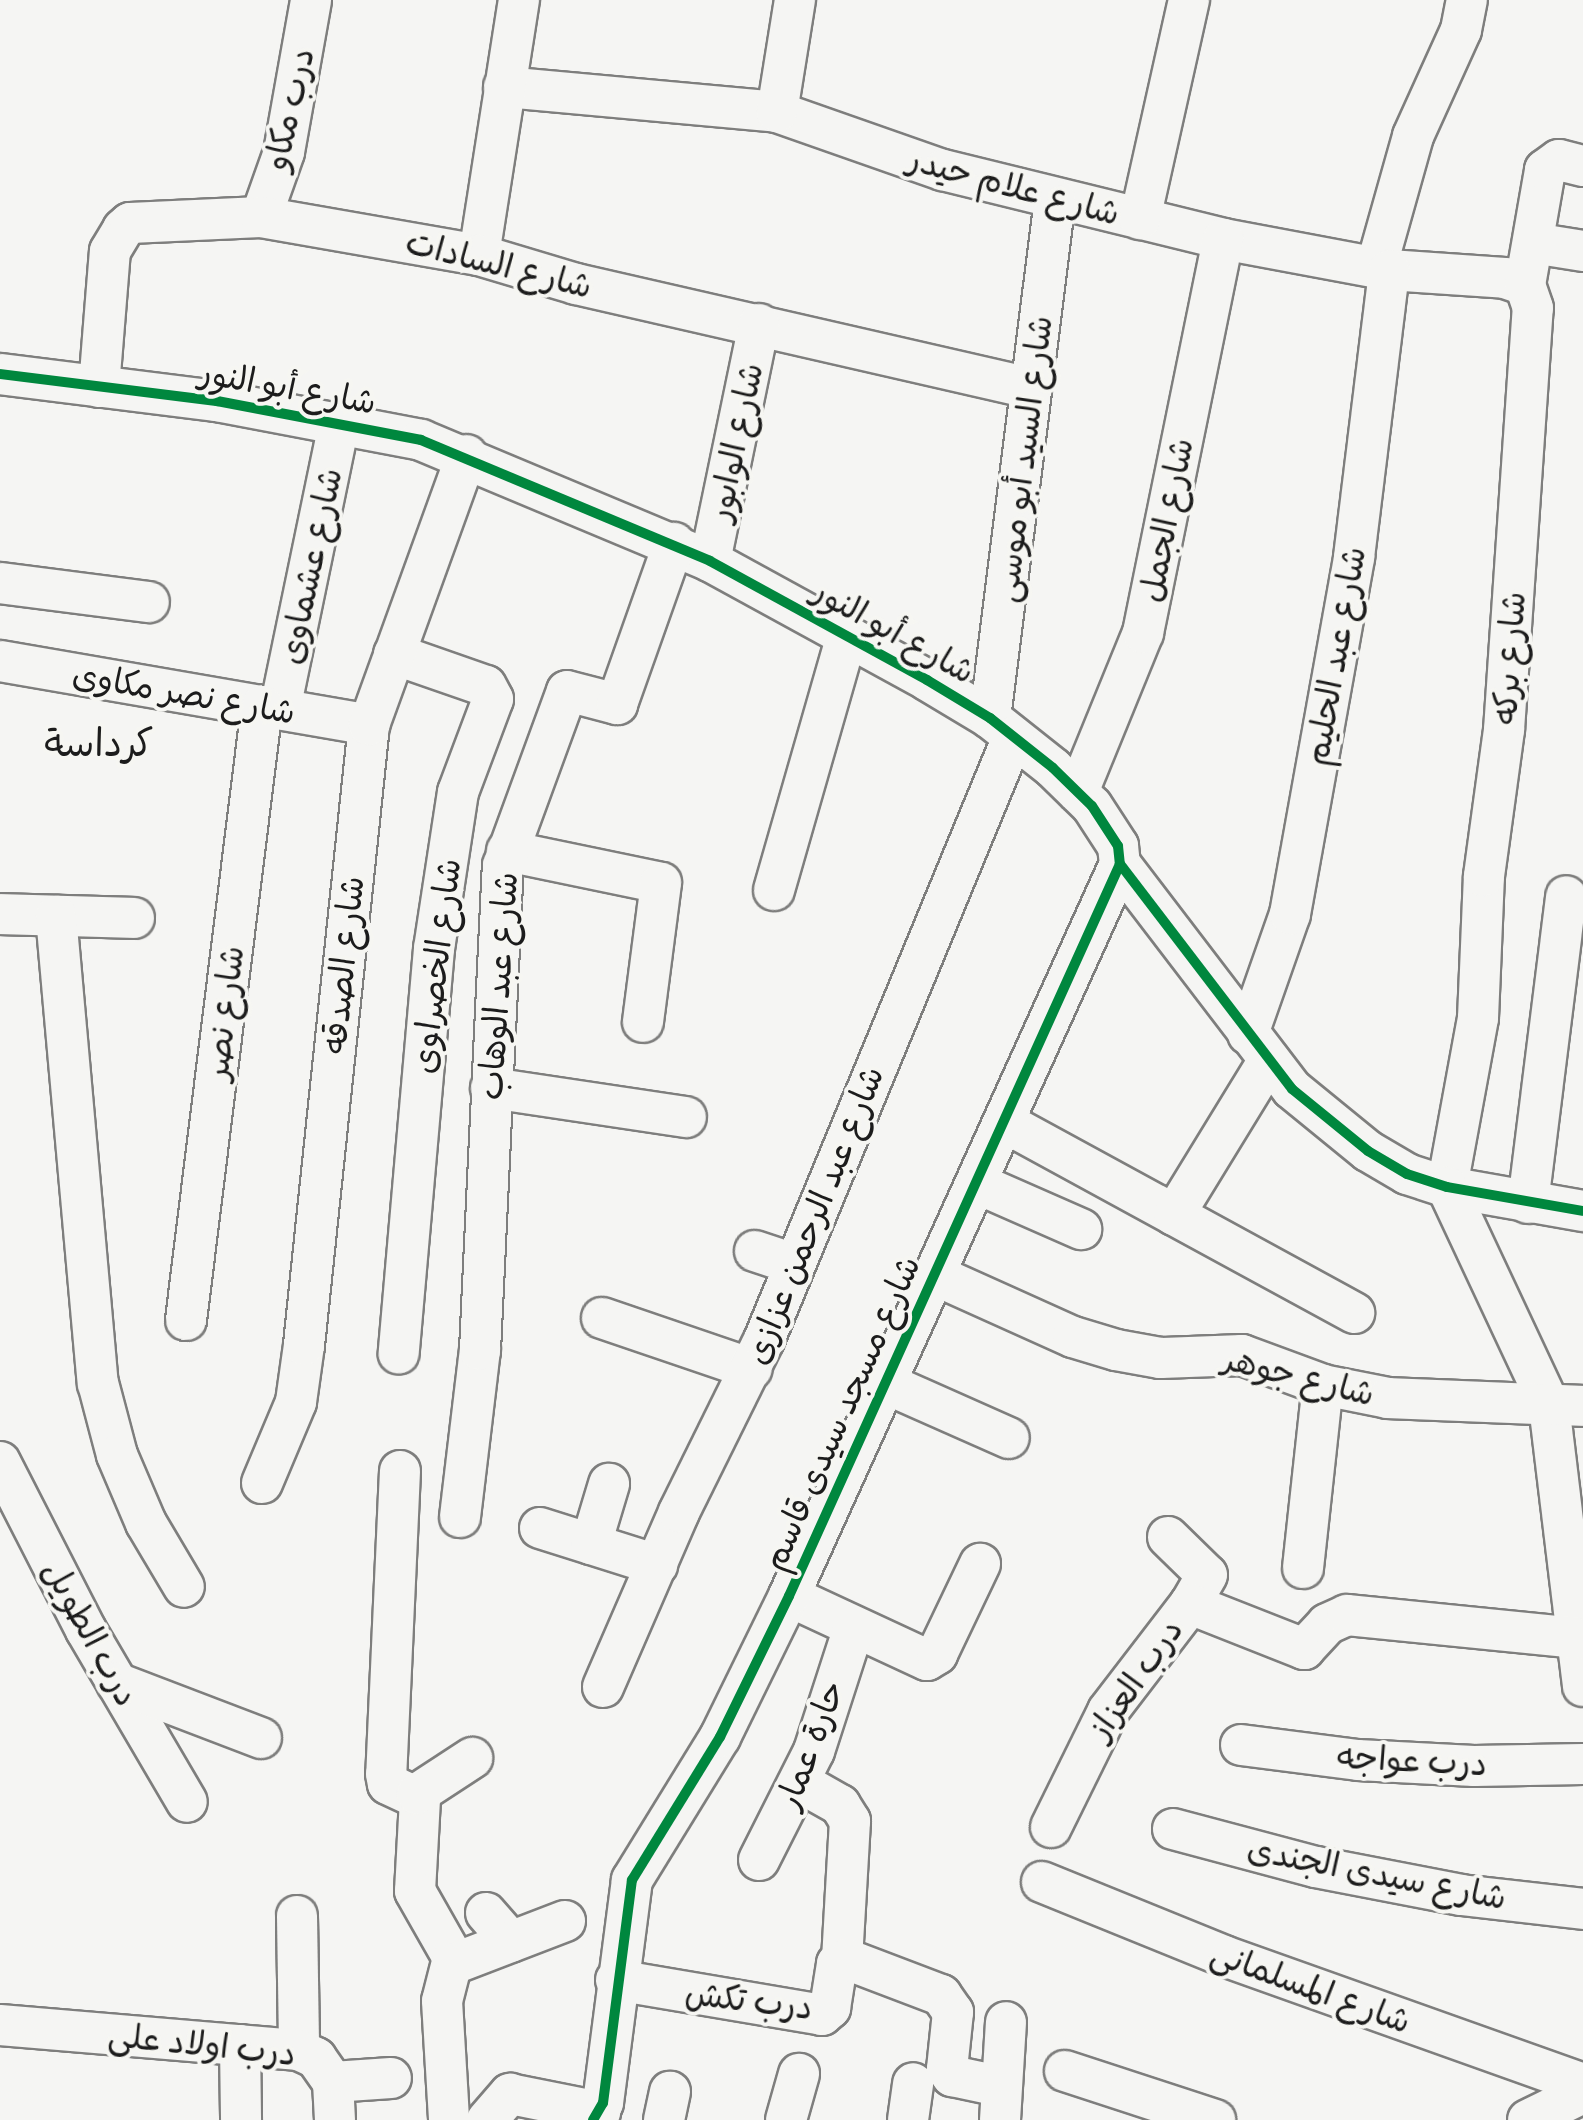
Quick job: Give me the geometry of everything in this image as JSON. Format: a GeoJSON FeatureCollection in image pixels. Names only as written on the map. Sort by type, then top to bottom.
{"type":"FeatureCollection","features":[{"type":"Feature","properties":{"kind":"street","name":"درب مكاو"},"geometry":{"type":"LineString","coordinates":[[261,217],[284,152],[311,0]]}},
{"type":"Feature","properties":{"kind":"street"},"geometry":{"type":"LineString","coordinates":[[479,255],[519,0]]}},
{"type":"Feature","properties":{"kind":"street"},"geometry":{"type":"LineString","coordinates":[[777,112],[795,0]]}},
{"type":"Feature","properties":{"kind":"street"},"geometry":{"type":"LineString","coordinates":[[1140,219],[1189,0]]}},
{"type":"Feature","properties":{"kind":"street","name":"شارع عبد الحليم"},"geometry":{"type":"LineString","coordinates":[[1174,1215],[1258,1047],[1290,914],[1354,557],[1382,269],[1413,136],[1461,30],[1467,0]]}},
{"type":"Feature","properties":{"kind":"street","name":"شارع علام حيدر"},"geometry":{"type":"LineString","coordinates":[[504,87],[777,112],[943,170],[1223,239],[1382,269],[1505,278],[1525,285]]}},
{"type":"Feature","properties":{"kind":"street","name":"شارع بركه"},"geometry":{"type":"LineString","coordinates":[[1447,1187],[1478,1018],[1484,876],[1504,730],[1533,308],[1525,285],[1548,165],[1565,160],[1583,166]]}},
{"type":"Feature","properties":{"kind":"street","name":"شارع السيد أبو موسى"},"geometry":{"type":"LineString","coordinates":[[1002,728],[1031,388],[1055,199]]}},
{"type":"Feature","properties":{"kind":"street","name":"شارع السادات"},"geometry":{"type":"LineString","coordinates":[[99,387],[110,251],[123,229],[130,223],[261,217],[479,255],[576,284],[1031,388]]}},
{"type":"Feature","properties":{"kind":"street","name":"شارع الجمل"},"geometry":{"type":"LineString","coordinates":[[1078,792],[1143,633],[1223,239]]}},
{"type":"Feature","properties":{"kind":"street"},"geometry":{"type":"LineString","coordinates":[[1533,243],[1583,251]]}},
{"type":"Feature","properties":{"kind":"street","name":"شارع الوابور"},"geometry":{"type":"LineString","coordinates":[[710,561],[759,324]]}},
{"type":"Feature","properties":{"kind":"street","name":"شارع أبو النور"},"geometry":{"type":"LineString","coordinates":[[0,374],[339,423],[467,455],[710,561],[847,636],[1002,728],[1078,792],[1118,846],[1120,864],[1258,1047],[1292,1089],[1368,1151],[1407,1174],[1447,1187],[1583,1211]]}},
{"type":"Feature","properties":{"kind":"street","name":"شارع عشماوى"},"geometry":{"type":"LineString","coordinates":[[271,707],[339,423]]}},
{"type":"Feature","properties":{"kind":"street","name":"شارع الصدقه"},"geometry":{"type":"LineString","coordinates":[[262,1483],[296,1402],[369,725],[467,455]]}},
{"type":"Feature","properties":{"kind":"street","name":"شارع عبد الوهاب"},"geometry":{"type":"LineString","coordinates":[[460,1517],[480,1350],[500,884],[507,851],[567,691],[617,704],[674,543]]}},
{"type":"Feature","properties":{"kind":"street"},"geometry":{"type":"LineString","coordinates":[[0,583],[149,602]]}},
{"type":"Feature","properties":{"kind":"street"},"geometry":{"type":"LineString","coordinates":[[774,890],[847,636]]}},
{"type":"Feature","properties":{"kind":"street","name":"شارع الخصراوى"},"geometry":{"type":"LineString","coordinates":[[394,654],[486,686],[493,699],[458,792],[434,949],[399,1353]]}},
{"type":"Feature","properties":{"kind":"street","name":"شارع نصر مكاوى"},"geometry":{"type":"LineString","coordinates":[[0,661],[369,725]]}},
{"type":"Feature","properties":{"kind":"street","name":"شارع نصر"},"geometry":{"type":"LineString","coordinates":[[186,1320],[271,707]]}},
{"type":"Feature","properties":{"kind":"street","name":"شارع عبد الرحمن عزازى"},"geometry":{"type":"LineString","coordinates":[[603,1687],[657,1565],[752,1369],[1002,728]]}},
{"type":"Feature","properties":{"kind":"street"},"geometry":{"type":"LineString","coordinates":[[507,851],[661,883],[643,1022]]}},
{"type":"Feature","properties":{"kind":"street","name":"شارع مسجد سيدى قاسم"},"geometry":{"type":"LineString","coordinates":[[596,2116],[632,1880],[720,1737],[789,1596],[1120,864]]}},
{"type":"Feature","properties":{"kind":"street"},"geometry":{"type":"LineString","coordinates":[[1528,1203],[1566,896]]}},
{"type":"Feature","properties":{"kind":"street"},"geometry":{"type":"LineString","coordinates":[[0,914],[134,918]]}},
{"type":"Feature","properties":{"kind":"street"},"geometry":{"type":"LineString","coordinates":[[56,916],[98,1383],[117,1455],[146,1523],[184,1587]]}},
{"type":"Feature","properties":{"kind":"street"},"geometry":{"type":"LineString","coordinates":[[491,1088],[686,1117]]}},
{"type":"Feature","properties":{"kind":"street"},"geometry":{"type":"LineString","coordinates":[[1004,1122],[1354,1313]]}},
{"type":"Feature","properties":{"kind":"street"},"geometry":{"type":"LineString","coordinates":[[976,1183],[1081,1229]]}},
{"type":"Feature","properties":{"kind":"street"},"geometry":{"type":"LineString","coordinates":[[1447,1187],[1566,1405],[1583,1686]]}},
{"type":"Feature","properties":{"kind":"street"},"geometry":{"type":"LineString","coordinates":[[755,1251],[794,1264]]}},
{"type":"Feature","properties":{"kind":"street","name":"شارع جوهر"},"geometry":{"type":"LineString","coordinates":[[935,1275],[1073,1337],[1116,1350],[1160,1358],[1242,1355],[1323,1385],[1388,1398],[1566,1405]]}},
{"type":"Feature","properties":{"kind":"street"},"geometry":{"type":"LineString","coordinates":[[602,1318],[752,1369]]}},
{"type":"Feature","properties":{"kind":"street"},"geometry":{"type":"LineString","coordinates":[[887,1384],[1009,1438]]}},
{"type":"Feature","properties":{"kind":"street"},"geometry":{"type":"LineString","coordinates":[[1303,1568],[1323,1385]]}},
{"type":"Feature","properties":{"kind":"street","name":"درب الطويل"},"geometry":{"type":"LineString","coordinates":[[0,1462],[117,1683],[187,1802]]}},
{"type":"Feature","properties":{"kind":"street"},"geometry":{"type":"LineString","coordinates":[[400,1471],[386,1774],[396,1789],[417,1794],[472,1758]]}},
{"type":"Feature","properties":{"kind":"street"},"geometry":{"type":"LineString","coordinates":[[591,1544],[609,1484]]}},
{"type":"Feature","properties":{"kind":"street"},"geometry":{"type":"LineString","coordinates":[[540,1528],[657,1565]]}},
{"type":"Feature","properties":{"kind":"street"},"geometry":{"type":"LineString","coordinates":[[1168,1537],[1207,1575],[1190,1604]]}},
{"type":"Feature","properties":{"kind":"street"},"geometry":{"type":"LineString","coordinates":[[789,1596],[919,1659],[934,1659],[980,1564]]}},
{"type":"Feature","properties":{"kind":"street","name":"درب العزاز"},"geometry":{"type":"LineString","coordinates":[[1051,1827],[1108,1711],[1190,1604],[1304,1649],[1327,1624],[1347,1615],[1578,1638]]}},
{"type":"Feature","properties":{"kind":"street","name":"حارة عمار"},"geometry":{"type":"LineString","coordinates":[[759,1860],[801,1783],[854,1627]]}},
{"type":"Feature","properties":{"kind":"street"},"geometry":{"type":"LineString","coordinates":[[117,1683],[261,1738]]}},
{"type":"Feature","properties":{"kind":"street","name":"درب عواجه"},"geometry":{"type":"LineString","coordinates":[[1241,1745],[1358,1760],[1474,1766],[1583,1764]]}},
{"type":"Feature","properties":{"kind":"street"},"geometry":{"type":"LineString","coordinates":[[801,1783],[840,1805],[850,1821],[842,1960]]}},
{"type":"Feature","properties":{"kind":"street"},"geometry":{"type":"LineString","coordinates":[[417,1794],[415,1891],[453,1964]]}},
{"type":"Feature","properties":{"kind":"street","name":"شارع سيدى الجندى"},"geometry":{"type":"LineString","coordinates":[[1173,1829],[1330,1870],[1461,1895],[1583,1909]]}},
{"type":"Feature","properties":{"kind":"street","name":"شارع المسلمانى"},"geometry":{"type":"LineString","coordinates":[[1042,1882],[1238,1961],[1583,2084]]}},
{"type":"Feature","properties":{"kind":"street"},"geometry":{"type":"LineString","coordinates":[[297,1916],[299,2050]]}},
{"type":"Feature","properties":{"kind":"street"},"geometry":{"type":"LineString","coordinates":[[449,2120],[442,2001],[453,1964],[498,1928],[565,1921]]}},
{"type":"Feature","properties":{"kind":"street","name":"درب تكش"},"geometry":{"type":"LineString","coordinates":[[616,1980],[822,2015],[830,2008],[835,1968],[842,1960],[941,1995],[953,2012],[947,2069],[952,2076],[1000,2103]]}},
{"type":"Feature","properties":{"kind":"street"},"geometry":{"type":"LineString","coordinates":[[1000,2103],[1006,2022]]}},
{"type":"Feature","properties":{"kind":"street","name":"درب اولاد على"},"geometry":{"type":"LineString","coordinates":[[0,2025],[299,2050],[316,2058],[334,2101],[391,2078]]}},
{"type":"Feature","properties":{"kind":"street"},"geometry":{"type":"LineString","coordinates":[[240,2045],[241,2120]]}},
{"type":"Feature","properties":{"kind":"street"},"geometry":{"type":"LineString","coordinates":[[1065,2071],[1215,2120]]}},
{"type":"Feature","properties":{"kind":"street"},"geometry":{"type":"LineString","coordinates":[[786,2120],[799,2074]]}},
{"type":"Feature","properties":{"kind":"street"},"geometry":{"type":"LineString","coordinates":[[1528,2120],[1583,2093]]}},
{"type":"Feature","properties":{"kind":"street"},"geometry":{"type":"LineString","coordinates":[[487,2120],[510,2094],[596,2116]]}},
{"type":"Feature","properties":{"kind":"cycle path"},"geometry":{"type":"LineString","coordinates":[[0,374],[217,401],[421,440],[710,561],[990,718],[1053,768],[1092,806],[1118,846],[1120,864],[1292,1089],[1368,1151],[1407,1174],[1447,1187],[1583,1211]]}},
{"type":"Feature","properties":{"kind":"cycle path"},"geometry":{"type":"LineString","coordinates":[[593,2120],[603,2103],[632,1880],[720,1737],[789,1596],[1120,864]]}},
{"type":"Feature","properties":{"kind":"district","name":"كرداسة"},"geometry":{"type":"Point","coordinates":[99,744]}}]}
